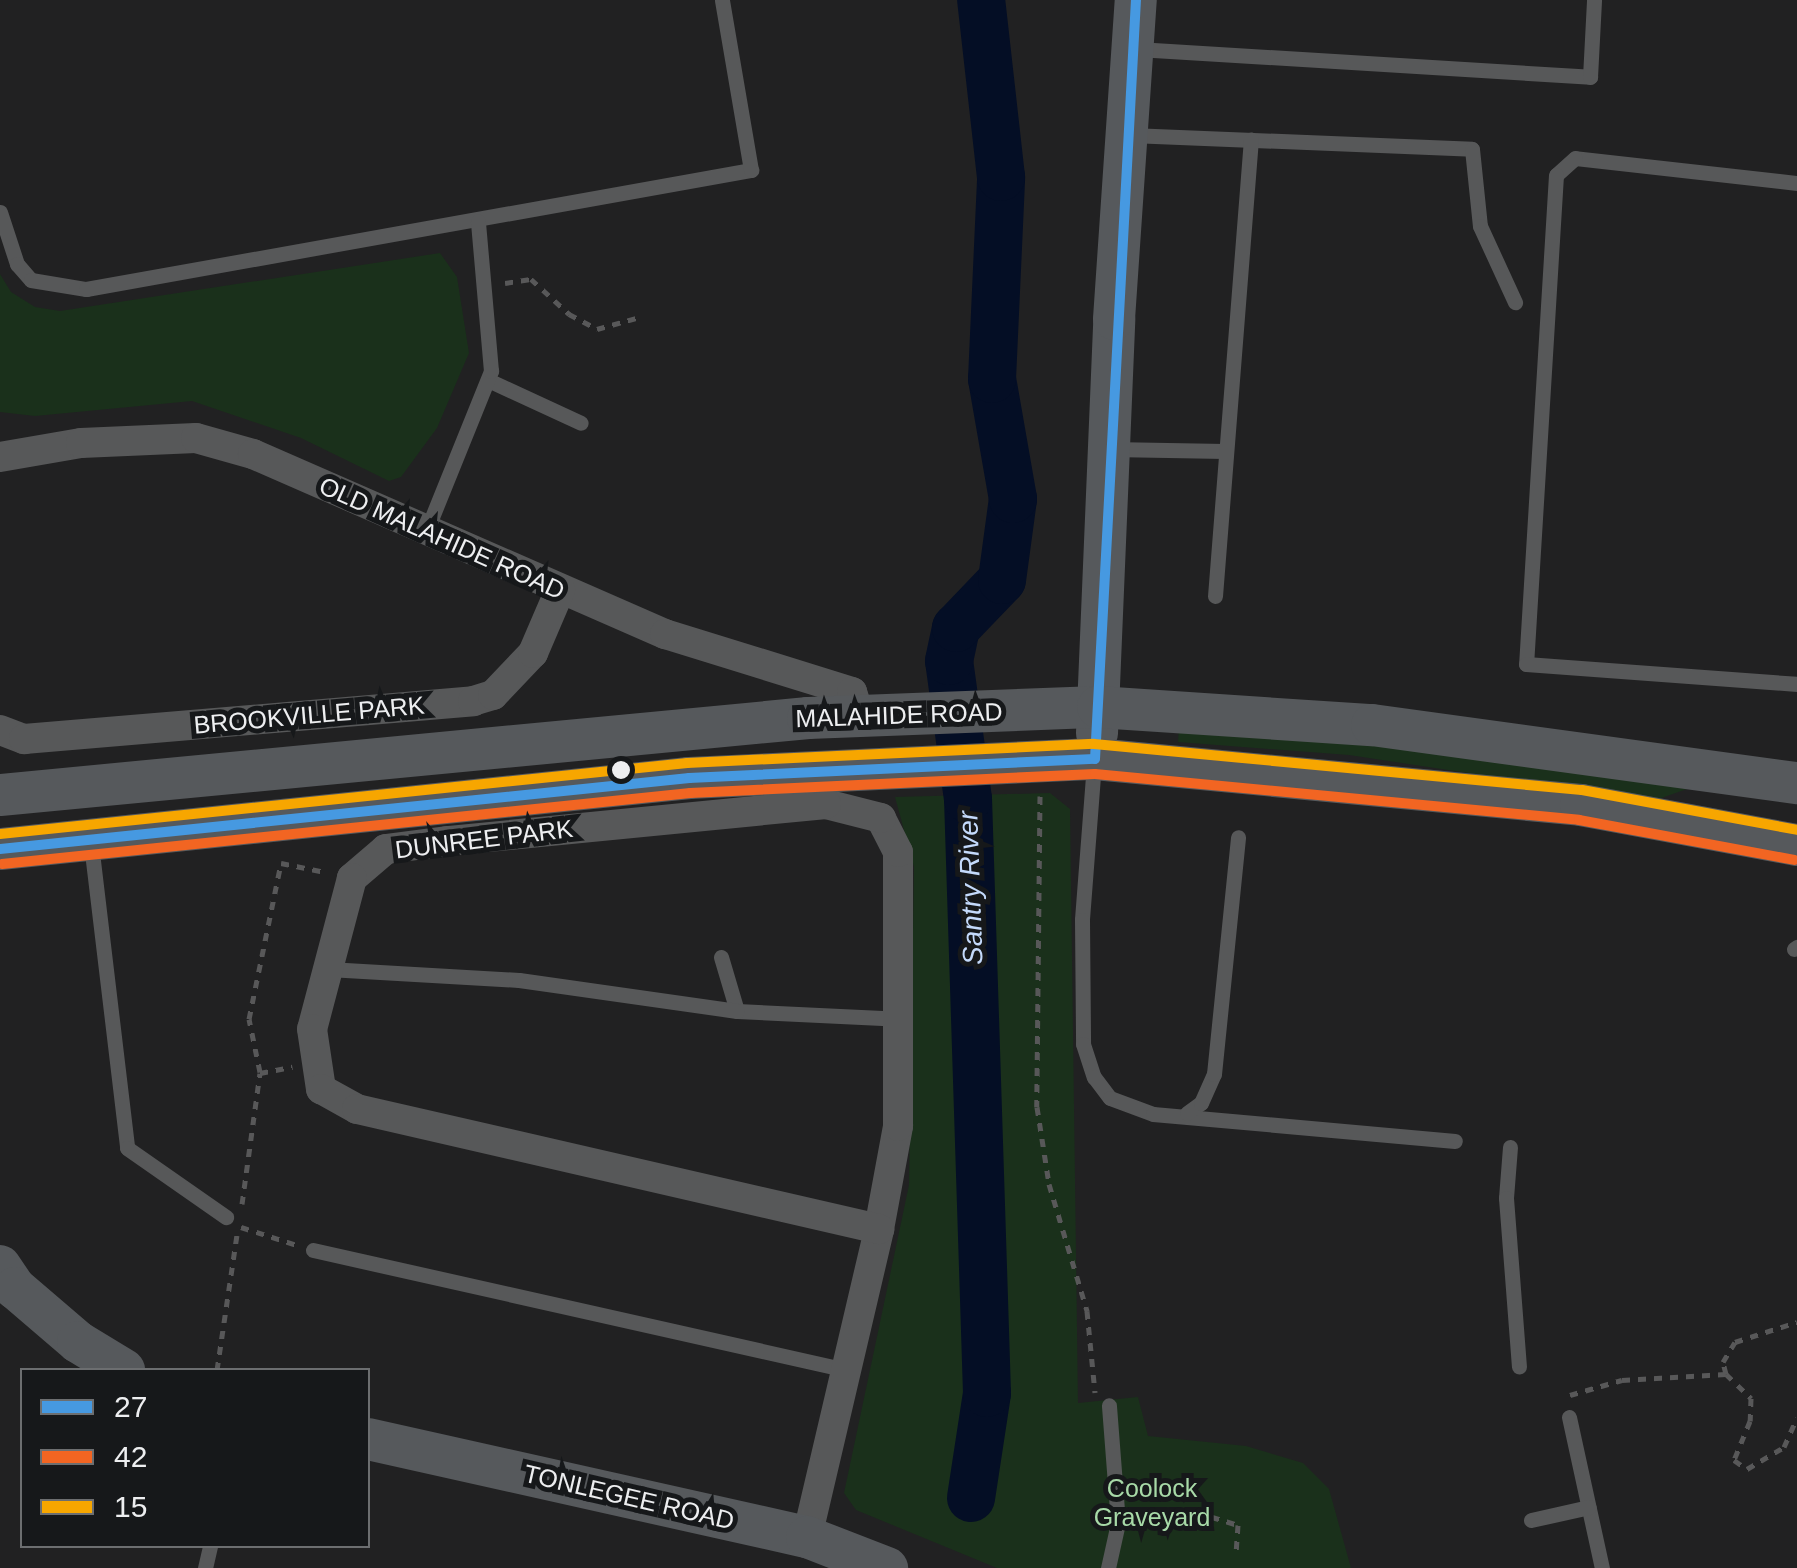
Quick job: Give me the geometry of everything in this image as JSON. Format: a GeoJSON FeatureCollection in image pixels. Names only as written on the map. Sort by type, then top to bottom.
{"type":"FeatureCollection","features":[{"type":"Feature","properties":{"kind":"main road"},"geometry":{"type":"LineString","coordinates":[[1095,759],[1108,448],[1136,0]]}},
{"type":"Feature","properties":{"kind":"main road","name":"MALAHIDE ROAD"},"geometry":{"type":"LineString","coordinates":[[0,795],[860,716],[1098,707],[1372,725],[1797,783]]}},
{"type":"Feature","properties":{"kind":"main road","name":"MALAHIDE ROAD"},"geometry":{"type":"LineString","coordinates":[[0,849],[689,778],[1095,759],[1581,805],[1797,844]]}},
{"type":"Feature","properties":{"kind":"main road"},"geometry":{"type":"LineString","coordinates":[[1720,830],[1733,773]]}},
{"type":"Feature","properties":{"kind":"main road"},"geometry":{"type":"LineString","coordinates":[[0,875],[91,842]]}},
{"type":"Feature","properties":{"kind":"main road"},"geometry":{"type":"LineString","coordinates":[[0,1266],[15,1288],[78,1342],[121,1368]]}},
{"type":"Feature","properties":{"kind":"main road","name":"TONLEGEE ROAD"},"geometry":{"type":"LineString","coordinates":[[370,1438],[807,1537],[876,1566]]}},
{"type":"Feature","properties":{"kind":"street","name":"OLD MALAHIDE ROAD"},"geometry":{"type":"LineString","coordinates":[[0,457],[81,442],[196,438],[253,454],[665,634],[852,692],[860,716]]}},
{"type":"Feature","properties":{"kind":"street","name":"BROOKVILLE PARK"},"geometry":{"type":"LineString","coordinates":[[0,730],[24,739],[473,701],[494,695],[533,653],[560,590]]}},
{"type":"Feature","properties":{"kind":"street","name":"DUNREE PARK"},"geometry":{"type":"LineString","coordinates":[[352,878],[386,849],[448,841],[826,804],[880,818],[898,852],[898,1126],[880,1229],[807,1537]]}},
{"type":"Feature","properties":{"kind":"street"},"geometry":{"type":"LineString","coordinates":[[352,878],[312,1029],[321,1089],[357,1109],[880,1229]]}},
{"type":"Feature","properties":{"kind":"lane"},"geometry":{"type":"LineString","coordinates":[[0,212],[16,264],[31,280],[86,289],[478,222],[751,170],[722,0]]}},
{"type":"Feature","properties":{"kind":"lane"},"geometry":{"type":"LineString","coordinates":[[1132,48],[1590,77],[1594,0]]}},
{"type":"Feature","properties":{"kind":"lane"},"geometry":{"type":"LineString","coordinates":[[1126,134],[1472,150],[1480,226],[1516,302]]}},
{"type":"Feature","properties":{"kind":"lane"},"geometry":{"type":"LineString","coordinates":[[1215,596],[1251,140]]}},
{"type":"Feature","properties":{"kind":"lane"},"geometry":{"type":"LineString","coordinates":[[1797,183],[1574,158],[1556,174],[1526,664],[1797,684]]}},
{"type":"Feature","properties":{"kind":"lane"},"geometry":{"type":"LineString","coordinates":[[426,532],[488,380],[494,356],[478,222]]}},
{"type":"Feature","properties":{"kind":"lane"},"geometry":{"type":"LineString","coordinates":[[488,380],[581,423]]}},
{"type":"Feature","properties":{"kind":"lane"},"geometry":{"type":"LineString","coordinates":[[1108,448],[1226,451]]}},
{"type":"Feature","properties":{"kind":"lane"},"geometry":{"type":"LineString","coordinates":[[1095,759],[1082,920],[1084,1044],[1094,1077],[1110,1098],[1153,1114],[1188,1113],[1455,1141]]}},
{"type":"Feature","properties":{"kind":"lane"},"geometry":{"type":"LineString","coordinates":[[1188,1113],[1200,1104],[1214,1074],[1238,837]]}},
{"type":"Feature","properties":{"kind":"lane"},"geometry":{"type":"LineString","coordinates":[[91,842],[127,1148],[232,1222]]}},
{"type":"Feature","properties":{"kind":"lane"},"geometry":{"type":"LineString","coordinates":[[721,957],[737,1011]]}},
{"type":"Feature","properties":{"kind":"lane"},"geometry":{"type":"LineString","coordinates":[[328,969],[519,980],[737,1011],[898,1020]]}},
{"type":"Feature","properties":{"kind":"lane"},"geometry":{"type":"LineString","coordinates":[[1510,1147],[1506,1198],[1520,1366]]}},
{"type":"Feature","properties":{"kind":"lane"},"geometry":{"type":"LineString","coordinates":[[313,1250],[847,1370]]}},
{"type":"Feature","properties":{"kind":"lane"},"geometry":{"type":"LineString","coordinates":[[1108,1568],[1118,1523],[1110,1409]]}},
{"type":"Feature","properties":{"kind":"lane"},"geometry":{"type":"LineString","coordinates":[[1569,1417],[1602,1568]]}},
{"type":"Feature","properties":{"kind":"lane"},"geometry":{"type":"LineString","coordinates":[[1531,1520],[1589,1506]]}},
{"type":"Feature","properties":{"kind":"path"},"geometry":{"type":"LineString","coordinates":[[487,286],[530,279],[568,314],[597,329],[640,317]]}},
{"type":"Feature","properties":{"kind":"path"},"geometry":{"type":"LineString","coordinates":[[1040,788],[1037,1108],[1048,1184],[1087,1310],[1097,1409],[1110,1409]]}},
{"type":"Feature","properties":{"kind":"path"},"geometry":{"type":"LineString","coordinates":[[217,1368],[232,1222],[260,1073],[249,1019],[281,863],[352,878]]}},
{"type":"Feature","properties":{"kind":"path"},"geometry":{"type":"LineString","coordinates":[[260,1073],[314,1058]]}},
{"type":"Feature","properties":{"kind":"path"},"geometry":{"type":"LineString","coordinates":[[232,1222],[313,1250]]}},
{"type":"Feature","properties":{"kind":"path"},"geometry":{"type":"LineString","coordinates":[[1797,1322],[1735,1342],[1722,1362],[1726,1374],[1751,1398],[1750,1421],[1735,1451],[1740,1465],[1756,1467],[1784,1448],[1797,1418]]}},
{"type":"Feature","properties":{"kind":"path"},"geometry":{"type":"LineString","coordinates":[[1569,1417],[1563,1396],[1622,1380],[1726,1374]]}},
{"type":"Feature","properties":{"kind":"path"},"geometry":{"type":"LineString","coordinates":[[1118,1523],[1196,1512],[1238,1525],[1236,1552]]}},
{"type":"Feature","properties":{"kind":"green space"},"geometry":{"type":"Polygon","coordinates":[[[440,253],[457,277],[469,353],[437,428],[401,477],[389,481],[301,438],[192,401],[35,416],[0,412],[0,274],[11,292],[35,307],[60,311],[440,253]]]}},
{"type":"Feature","properties":{"kind":"green space"},"geometry":{"type":"Polygon","coordinates":[[[1179,728],[1449,748],[1687,789],[1653,801],[1349,755],[1178,742],[1179,728]]]}},
{"type":"Feature","properties":{"kind":"green space","name":"Coolock Graveyard"},"geometry":{"type":"Polygon","coordinates":[[[1050,793],[1070,809],[1078,1403],[1138,1397],[1148,1436],[1246,1446],[1303,1463],[1329,1489],[1351,1568],[997,1568],[856,1510],[844,1493],[909,1185],[914,867],[895,797],[1050,793]]]}},
{"type":"Feature","properties":{"kind":"waterway","name":"Santry River"},"geometry":{"type":"LineString","coordinates":[[971,1498],[987,1393],[968,799],[949,661],[956,628],[1002,580],[1013,499],[992,379],[1001,177],[981,0]]}},
{"type":"Feature","properties":{"kind":"transit line","name":"27"},"geometry":{"type":"LineString","coordinates":[[0,849],[689,778],[1095,759],[1136,0]]}},
{"type":"Feature","properties":{"kind":"transit line","name":"15"},"geometry":{"type":"LineString","coordinates":[[0,834],[687,763],[1094,744],[1582,790],[1797,830]]}},
{"type":"Feature","properties":{"kind":"transit line","name":"42"},"geometry":{"type":"LineString","coordinates":[[2,864],[690,793],[1095,774],[1579,820],[1794,860]]}}]}
